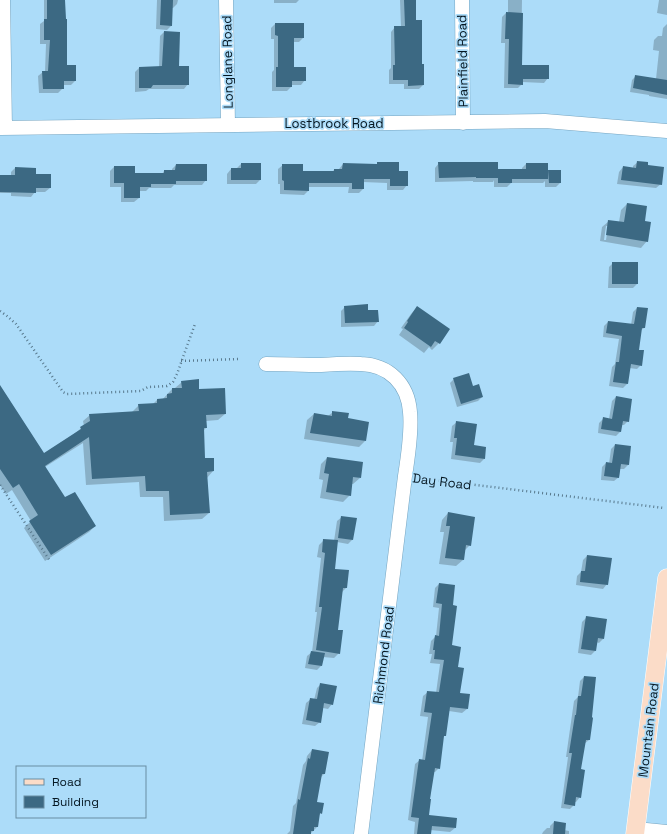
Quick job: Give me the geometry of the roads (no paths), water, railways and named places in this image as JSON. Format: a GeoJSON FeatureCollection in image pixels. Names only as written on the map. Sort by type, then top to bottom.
{"type":"FeatureCollection","features":[{"type":"Feature","properties":{"kind":"main road","name":"Mountain Road"},"geometry":{"type":"LineString","coordinates":[[636,832],[667,578]]}},
{"type":"Feature","properties":{"kind":"street"},"geometry":{"type":"LineString","coordinates":[[2,128],[3,0]]}},
{"type":"Feature","properties":{"kind":"street","name":"Longlane Road"},"geometry":{"type":"LineString","coordinates":[[226,0],[228,124]]}},
{"type":"Feature","properties":{"kind":"street","name":"Plainfield Road"},"geometry":{"type":"LineString","coordinates":[[462,0],[463,123]]}},
{"type":"Feature","properties":{"kind":"street","name":"Lostbrook Road"},"geometry":{"type":"LineString","coordinates":[[2,128],[545,121],[667,131]]}},
{"type":"Feature","properties":{"kind":"street","name":"Day Road"},"geometry":{"type":"LineString","coordinates":[[266,364],[361,364],[377,367],[391,374],[398,380],[407,394],[410,413],[410,436],[406,476]]}},
{"type":"Feature","properties":{"kind":"street","name":"Richmond Road"},"geometry":{"type":"LineString","coordinates":[[362,834],[406,476]]}},
{"type":"Feature","properties":{"kind":"street"},"geometry":{"type":"LineString","coordinates":[[636,832],[667,832]]}}]}
